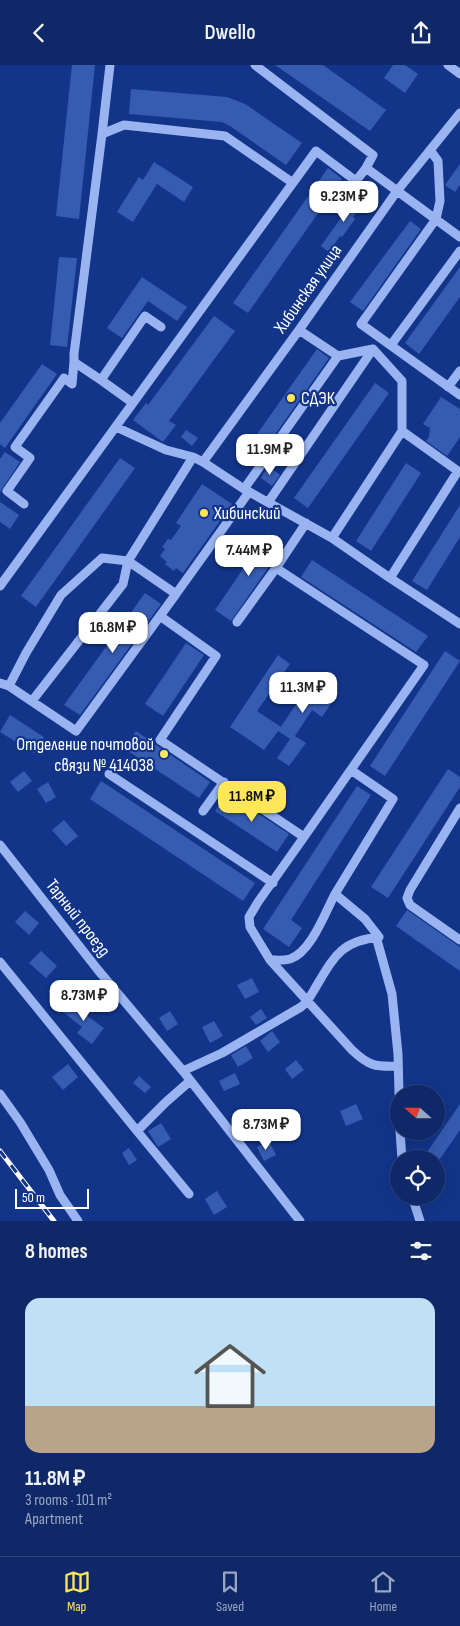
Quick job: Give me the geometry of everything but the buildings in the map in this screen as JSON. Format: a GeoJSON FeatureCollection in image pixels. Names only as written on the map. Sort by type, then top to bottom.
{"type":"FeatureCollection","features":[{"type":"Feature","properties":{"kind":"street"},"geometry":{"type":"LineString","coordinates":[[24,503],[7,491],[30,458],[15,447],[64,378],[72,384],[75,341],[110,65]]}},
{"type":"Feature","properties":{"kind":"street"},"geometry":{"type":"LineString","coordinates":[[0,586],[316,151],[356,181],[373,155],[255,65]]}},
{"type":"Feature","properties":{"kind":"street"},"geometry":{"type":"LineString","coordinates":[[448,65],[460,73]]}},
{"type":"Feature","properties":{"kind":"street","name":"Хибинская улица"},"geometry":{"type":"LineString","coordinates":[[203,462],[397,191],[460,113]]}},
{"type":"Feature","properties":{"kind":"street"},"geometry":{"type":"LineString","coordinates":[[102,134],[124,125],[225,136],[293,183]]}},
{"type":"Feature","properties":{"kind":"street"},"geometry":{"type":"LineString","coordinates":[[430,150],[438,161],[440,201],[436,219],[361,324],[460,395]]}},
{"type":"Feature","properties":{"kind":"street"},"geometry":{"type":"LineString","coordinates":[[366,168],[460,237]]}},
{"type":"Feature","properties":{"kind":"street"},"geometry":{"type":"LineString","coordinates":[[391,345],[460,251]]}},
{"type":"Feature","properties":{"kind":"street"},"geometry":{"type":"LineString","coordinates":[[100,380],[145,315],[161,327]]}},
{"type":"Feature","properties":{"kind":"street"},"geometry":{"type":"LineString","coordinates":[[299,330],[338,357]]}},
{"type":"Feature","properties":{"kind":"street"},"geometry":{"type":"LineString","coordinates":[[176,594],[128,561],[102,558],[61,595],[5,685],[76,731],[176,594],[338,357],[373,349]]}},
{"type":"Feature","properties":{"kind":"street"},"geometry":{"type":"LineString","coordinates":[[332,539],[402,431],[402,381],[373,349]]}},
{"type":"Feature","properties":{"kind":"street"},"geometry":{"type":"LineString","coordinates":[[269,501],[373,349]]}},
{"type":"Feature","properties":{"kind":"street"},"geometry":{"type":"LineString","coordinates":[[74,362],[133,403]]}},
{"type":"Feature","properties":{"kind":"street"},"geometry":{"type":"LineString","coordinates":[[448,387],[460,371]]}},
{"type":"Feature","properties":{"kind":"street"},"geometry":{"type":"LineString","coordinates":[[116,427],[166,450],[193,457],[203,462],[332,539],[459,621]]}},
{"type":"Feature","properties":{"kind":"street"},"geometry":{"type":"LineString","coordinates":[[390,578],[458,471],[402,431]]}},
{"type":"Feature","properties":{"kind":"street"},"geometry":{"type":"LineString","coordinates":[[32,701],[123,584],[128,561],[193,457]]}},
{"type":"Feature","properties":{"kind":"street"},"geometry":{"type":"LineString","coordinates":[[237,622],[306,523]]}},
{"type":"Feature","properties":{"kind":"street"},"geometry":{"type":"LineString","coordinates":[[276,568],[424,665],[249,917],[253,934],[270,960],[307,1002],[365,1062],[379,1067],[398,1067]]}},
{"type":"Feature","properties":{"kind":"street"},"geometry":{"type":"LineString","coordinates":[[160,616],[216,655],[160,740],[304,837]]}},
{"type":"Feature","properties":{"kind":"street"},"geometry":{"type":"LineString","coordinates":[[270,960],[281,961],[291,959],[307,946],[335,895],[393,799],[351,770]]}},
{"type":"Feature","properties":{"kind":"street"},"geometry":{"type":"LineString","coordinates":[[109,774],[273,883]]}},
{"type":"Feature","properties":{"kind":"street"},"geometry":{"type":"LineString","coordinates":[[203,811],[224,782]]}},
{"type":"Feature","properties":{"kind":"street"},"geometry":{"type":"LineString","coordinates":[[460,808],[407,898],[410,905],[460,940]]}},
{"type":"Feature","properties":{"kind":"street","name":"Тарный проезд"},"geometry":{"type":"LineString","coordinates":[[0,845],[98,970],[183,1071],[300,1221]]}},
{"type":"Feature","properties":{"kind":"street"},"geometry":{"type":"LineString","coordinates":[[335,895],[365,919],[379,937]]}},
{"type":"Feature","properties":{"kind":"street"},"geometry":{"type":"LineString","coordinates":[[183,1071],[222,1053],[307,1002],[324,973],[345,947],[363,938],[379,937]]}},
{"type":"Feature","properties":{"kind":"street"},"geometry":{"type":"LineString","coordinates":[[379,937],[377,940],[392,994],[399,1085]]}},
{"type":"Feature","properties":{"kind":"street"},"geometry":{"type":"LineString","coordinates":[[0,962],[190,1194]]}},
{"type":"Feature","properties":{"kind":"street"},"geometry":{"type":"LineString","coordinates":[[138,1131],[190,1081]]}},
{"type":"Feature","properties":{"kind":"street"},"geometry":{"type":"LineString","coordinates":[[0,1093],[49,1170],[65,1205],[78,1221]]}},
{"type":"Feature","properties":{"kind":"street"},"geometry":{"type":"LineString","coordinates":[[415,1205],[420,1221]]}},
{"type":"Feature","properties":{"kind":"railway"},"geometry":{"type":"LineString","coordinates":[[0,1151],[54,1221]]}},
{"type":"Feature","properties":{"kind":"place","name":"СДЭК"},"geometry":{"type":"Point","coordinates":[291,398]}},
{"type":"Feature","properties":{"kind":"place","name":"Хибинский"},"geometry":{"type":"Point","coordinates":[204,513]}},
{"type":"Feature","properties":{"kind":"place","name":"Отделение почтовой связи № 414038"},"geometry":{"type":"Point","coordinates":[164,754]}}]}
